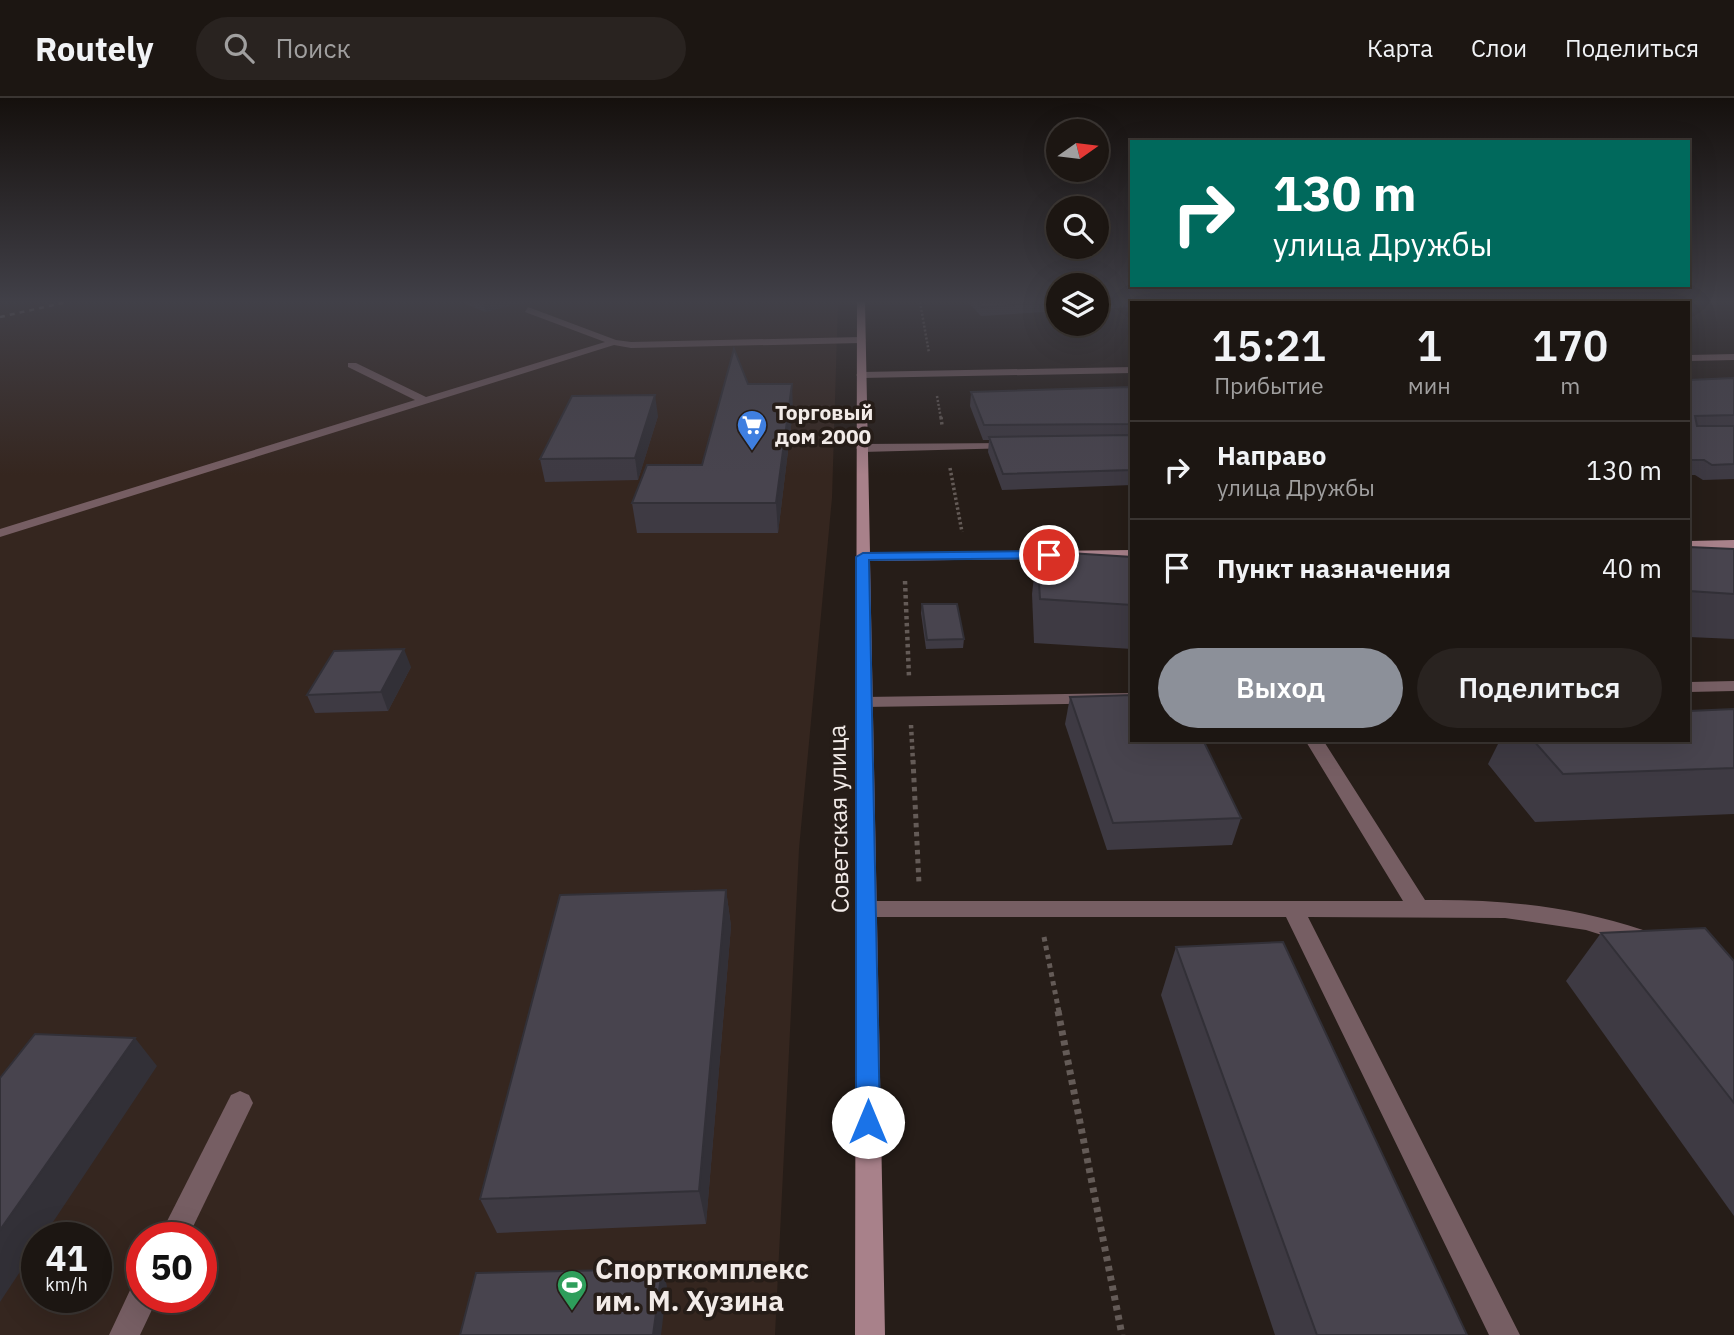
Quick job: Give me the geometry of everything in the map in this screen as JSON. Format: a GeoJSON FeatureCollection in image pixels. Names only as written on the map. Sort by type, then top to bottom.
{"type":"FeatureCollection","features":[{"type":"Feature","properties":{"kind":"main road","name":"Советская улица"},"geometry":{"type":"LineString","coordinates":[[861,360],[870,1335]]}},
{"type":"Feature","properties":{"kind":"main road"},"geometry":{"type":"LineString","coordinates":[[1690,545],[1734,544]]}},
{"type":"Feature","properties":{"kind":"main road"},"geometry":{"type":"LineString","coordinates":[[863,557],[1130,554]]}},
{"type":"Feature","properties":{"kind":"street"},"geometry":{"type":"LineString","coordinates":[[0,533],[557,360]]}},
{"type":"Feature","properties":{"kind":"street"},"geometry":{"type":"LineString","coordinates":[[352,365],[425,401]]}},
{"type":"Feature","properties":{"kind":"street"},"geometry":{"type":"LineString","coordinates":[[861,375],[1130,370]]}},
{"type":"Feature","properties":{"kind":"street"},"geometry":{"type":"LineString","coordinates":[[862,448],[1026,445]]}},
{"type":"Feature","properties":{"kind":"street"},"geometry":{"type":"LineString","coordinates":[[1690,687],[1734,686]]}},
{"type":"Feature","properties":{"kind":"street"},"geometry":{"type":"LineString","coordinates":[[864,702],[1130,698]]}},
{"type":"Feature","properties":{"kind":"street"},"geometry":{"type":"LineString","coordinates":[[1315,742],[1419,909]]}},
{"type":"Feature","properties":{"kind":"street"},"geometry":{"type":"LineString","coordinates":[[866,909],[1419,909],[1492,906],[1554,914],[1619,930],[1666,948]]}},
{"type":"Feature","properties":{"kind":"street"},"geometry":{"type":"LineString","coordinates":[[1293,909],[1505,1335]]}},
{"type":"Feature","properties":{"kind":"street"},"geometry":{"type":"LineString","coordinates":[[181,1222],[240,1104]]}},
{"type":"Feature","properties":{"kind":"street"},"geometry":{"type":"LineString","coordinates":[[124,1335],[135,1313]]}},
{"type":"Feature","properties":{"kind":"path"},"geometry":{"type":"LineString","coordinates":[[904,556],[920,909]]}},
{"type":"Feature","properties":{"kind":"path"},"geometry":{"type":"LineString","coordinates":[[1038,909],[1122,1335]]}},
{"type":"Feature","properties":{"kind":"shaded area"},"geometry":{"type":"Polygon","coordinates":[[[0,360],[836,360],[832,498],[799,849],[775,1335],[0,1335],[0,360]]]}},
{"type":"Feature","properties":{"kind":"building"},"geometry":{"type":"Polygon","coordinates":[[[731,360],[738,360],[748,384],[792,384],[776,503],[632,503],[647,465],[702,465],[731,360]]]}},
{"type":"Feature","properties":{"kind":"building"},"geometry":{"type":"Polygon","coordinates":[[[1734,378],[1734,415],[1695,416],[1697,426],[1734,426],[1734,464],[1712,465],[1704,460],[1690,460],[1690,380],[1734,378]]]}},
{"type":"Feature","properties":{"kind":"building"},"geometry":{"type":"Polygon","coordinates":[[[1130,387],[1130,424],[984,425],[971,392],[1130,387]]]}},
{"type":"Feature","properties":{"kind":"building"},"geometry":{"type":"Polygon","coordinates":[[[655,395],[635,458],[540,459],[572,396],[655,395]]]}},
{"type":"Feature","properties":{"kind":"building"},"geometry":{"type":"Polygon","coordinates":[[[1130,435],[1130,470],[1003,474],[989,437],[1130,435]]]}},
{"type":"Feature","properties":{"kind":"building"},"geometry":{"type":"Polygon","coordinates":[[[1690,547],[1734,549],[1734,594],[1690,591],[1690,547]]]}},
{"type":"Feature","properties":{"kind":"building"},"geometry":{"type":"Polygon","coordinates":[[[1037,551],[1130,557],[1130,605],[1040,599],[1037,551]]]}},
{"type":"Feature","properties":{"kind":"building"},"geometry":{"type":"Polygon","coordinates":[[[922,604],[957,604],[964,639],[927,640],[922,604]]]}},
{"type":"Feature","properties":{"kind":"building"},"geometry":{"type":"Polygon","coordinates":[[[404,649],[381,692],[307,695],[334,651],[404,649]]]}},
{"type":"Feature","properties":{"kind":"building"},"geometry":{"type":"Polygon","coordinates":[[[1130,695],[1130,742],[1204,742],[1241,818],[1113,823],[1070,697],[1130,695]]]}},
{"type":"Feature","properties":{"kind":"building"},"geometry":{"type":"Polygon","coordinates":[[[1734,709],[1734,768],[1563,774],[1535,742],[1690,742],[1690,711],[1734,709]]]}},
{"type":"Feature","properties":{"kind":"building"},"geometry":{"type":"Polygon","coordinates":[[[726,890],[699,1191],[480,1199],[560,895],[726,890]]]}},
{"type":"Feature","properties":{"kind":"building"},"geometry":{"type":"Polygon","coordinates":[[[1705,928],[1734,961],[1734,1103],[1601,933],[1705,928]]]}},
{"type":"Feature","properties":{"kind":"building"},"geometry":{"type":"Polygon","coordinates":[[[1283,942],[1467,1335],[1317,1335],[1176,947],[1283,942]]]}},
{"type":"Feature","properties":{"kind":"building"},"geometry":{"type":"Polygon","coordinates":[[[35,1034],[135,1038],[0,1230],[0,1078],[35,1034]]]}},
{"type":"Feature","properties":{"kind":"building","name":"Спорткомплекс им. М. Хузина"},"geometry":{"type":"Polygon","coordinates":[[[662,1269],[653,1335],[460,1335],[476,1273],[662,1269]]]}},
{"type":"Feature","properties":{"kind":"place","name":"Торговый дом 2000"},"geometry":{"type":"Point","coordinates":[752,452]}},
{"type":"Feature","properties":{"kind":"place","name":"Спорткомплекс им. М. Хузина"},"geometry":{"type":"Point","coordinates":[572,1312]}},
{"type":"Feature","properties":{"kind":"route"},"geometry":{"type":"LineString","coordinates":[[868,1122],[863,557],[1049,555]]}}]}
